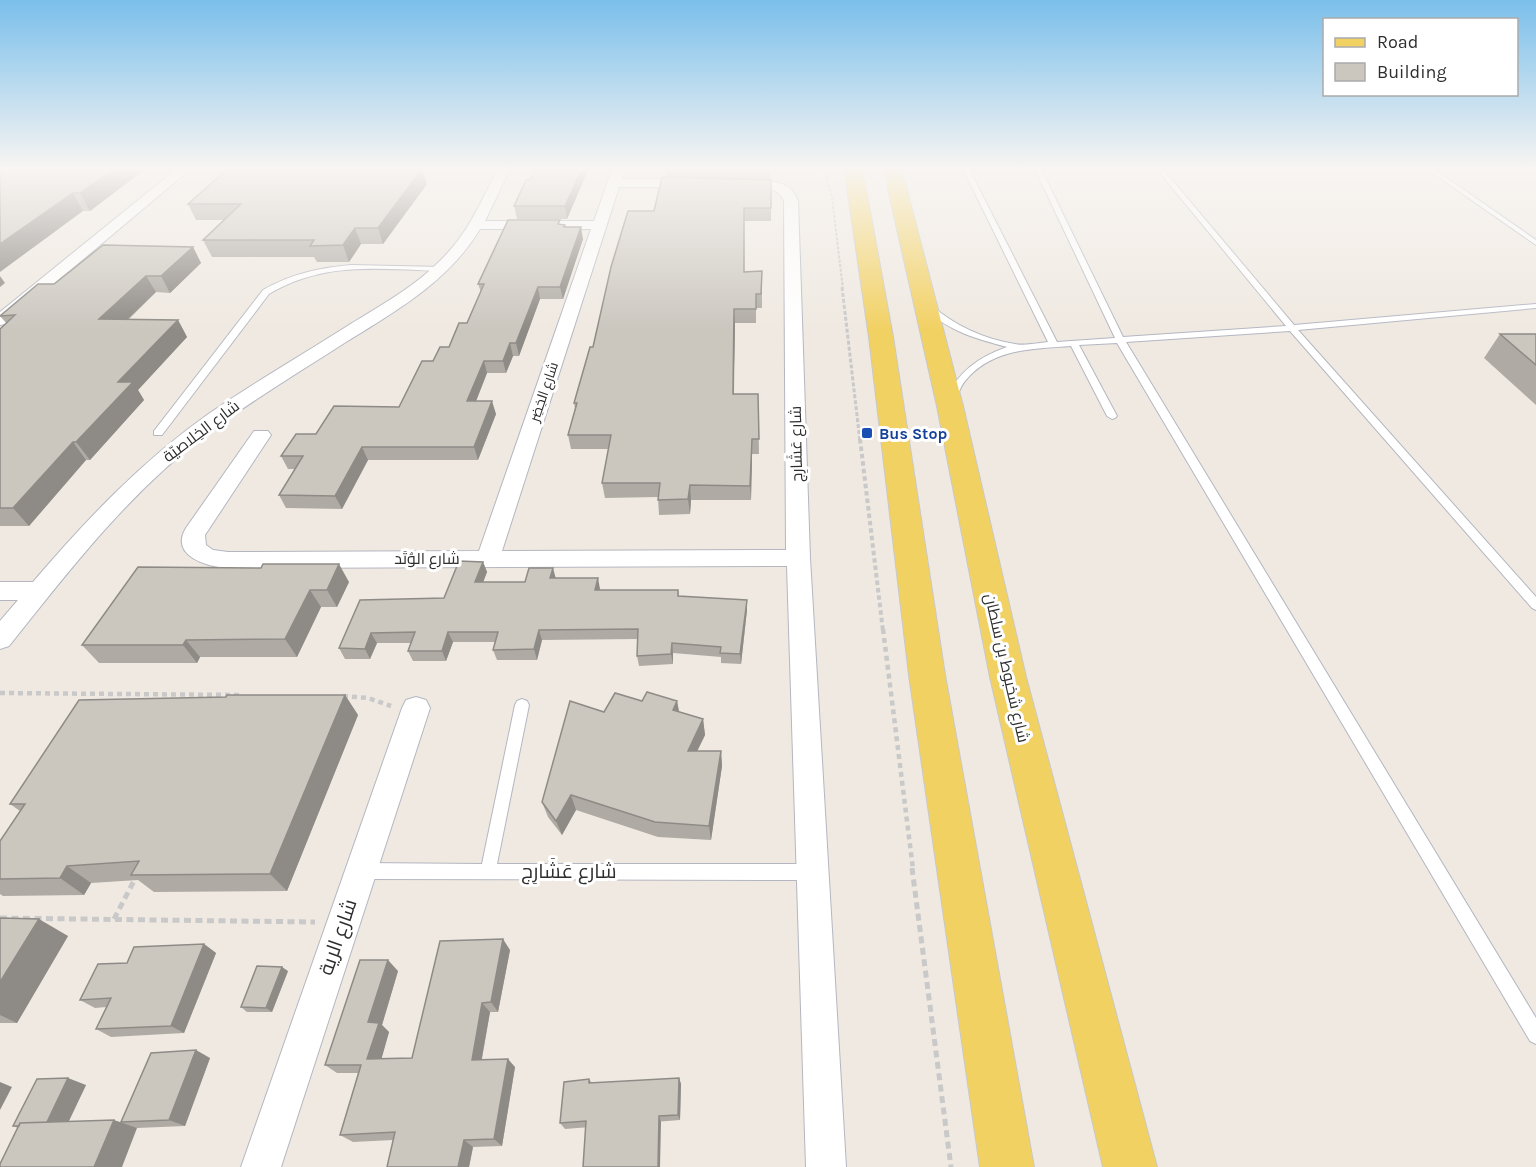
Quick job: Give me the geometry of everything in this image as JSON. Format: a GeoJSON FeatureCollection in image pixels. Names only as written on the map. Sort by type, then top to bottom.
{"type":"FeatureCollection","features":[{"type":"Feature","properties":{"kind":"main road"},"geometry":{"type":"LineString","coordinates":[[855,221],[881,337],[927,675],[1007,1167]]}},
{"type":"Feature","properties":{"kind":"main road","name":"شارع شخبوط بن سلطان"},"geometry":{"type":"LineString","coordinates":[[897,221],[926,305],[1008,677],[1130,1167]]}},
{"type":"Feature","properties":{"kind":"street"},"geometry":{"type":"LineString","coordinates":[[0,320],[120,221]]}},
{"type":"Feature","properties":{"kind":"street","name":"شارع الخِلاصيّة"},"geometry":{"type":"LineString","coordinates":[[0,639],[114,505],[175,449],[248,396],[392,306],[441,269],[457,252],[477,221]]}},
{"type":"Feature","properties":{"kind":"street","name":"شارع الخِضِر"},"geometry":{"type":"LineString","coordinates":[[488,558],[600,221]]}},
{"type":"Feature","properties":{"kind":"street","name":"شارع عَشَارِج"},"geometry":{"type":"LineString","coordinates":[[791,221],[798,558],[826,1167]]}},
{"type":"Feature","properties":{"kind":"street"},"geometry":{"type":"LineString","coordinates":[[475,225],[599,225]]}},
{"type":"Feature","properties":{"kind":"street","name":"شارع الوُتَد"},"geometry":{"type":"LineString","coordinates":[[261,435],[194,534],[192,543],[195,550],[202,556],[228,560],[798,558]]}},
{"type":"Feature","properties":{"kind":"street"},"geometry":{"type":"LineString","coordinates":[[0,591],[40,591]]}},
{"type":"Feature","properties":{"kind":"street","name":"شارع الرية"},"geometry":{"type":"LineString","coordinates":[[261,1167],[413,715]]}},
{"type":"Feature","properties":{"kind":"lane"},"geometry":{"type":"LineString","coordinates":[[992,221],[1054,345]]}},
{"type":"Feature","properties":{"kind":"lane"},"geometry":{"type":"LineString","coordinates":[[1063,221],[1120,340],[1536,1035]]}},
{"type":"Feature","properties":{"kind":"lane"},"geometry":{"type":"LineString","coordinates":[[1203,221],[1292,328],[1536,605]]}},
{"type":"Feature","properties":{"kind":"lane"},"geometry":{"type":"LineString","coordinates":[[1505,221],[1536,243]]}},
{"type":"Feature","properties":{"kind":"lane","name":"شارع الخِلاصيّة"},"geometry":{"type":"LineString","coordinates":[[158,433],[266,292],[275,285],[301,274],[331,268],[441,269]]}},
{"type":"Feature","properties":{"kind":"lane"},"geometry":{"type":"LineString","coordinates":[[926,305],[956,328],[984,339],[1017,347],[1292,328],[1536,306]]}},
{"type":"Feature","properties":{"kind":"lane"},"geometry":{"type":"LineString","coordinates":[[1074,344],[1112,416]]}},
{"type":"Feature","properties":{"kind":"lane"},"geometry":{"type":"LineString","coordinates":[[950,406],[957,386],[971,369],[1017,347]]}},
{"type":"Feature","properties":{"kind":"lane"},"geometry":{"type":"LineString","coordinates":[[488,871],[522,705]]}},
{"type":"Feature","properties":{"kind":"lane","name":"شارع عَشَارِج"},"geometry":{"type":"LineString","coordinates":[[360,871],[814,872]]}},
{"type":"Feature","properties":{"kind":"path"},"geometry":{"type":"LineString","coordinates":[[835,221],[892,710],[951,1167]]}},
{"type":"Feature","properties":{"kind":"path"},"geometry":{"type":"LineString","coordinates":[[0,693],[244,695]]}},
{"type":"Feature","properties":{"kind":"path"},"geometry":{"type":"LineString","coordinates":[[228,705],[233,695]]}},
{"type":"Feature","properties":{"kind":"path"},"geometry":{"type":"LineString","coordinates":[[333,696],[355,696],[380,702],[413,715]]}},
{"type":"Feature","properties":{"kind":"path"},"geometry":{"type":"LineString","coordinates":[[114,919],[141,868]]}},
{"type":"Feature","properties":{"kind":"path"},"geometry":{"type":"LineString","coordinates":[[0,918],[343,923]]}},
{"type":"Feature","properties":{"kind":"building"},"geometry":{"type":"Polygon","coordinates":[[[0,221],[32,221],[0,244],[0,221]]]}},
{"type":"Feature","properties":{"kind":"building"},"geometry":{"type":"Polygon","coordinates":[[[223,221],[383,221],[378,228],[355,228],[343,245],[310,246],[314,240],[203,240],[223,221]]]}},
{"type":"Feature","properties":{"kind":"building"},"geometry":{"type":"Polygon","coordinates":[[[507,221],[559,221],[558,224],[565,225],[564,227],[581,227],[560,287],[538,287],[516,343],[510,343],[503,361],[484,361],[467,401],[492,401],[474,447],[362,447],[335,496],[279,495],[303,456],[281,456],[296,434],[316,434],[334,406],[399,407],[422,361],[433,361],[440,347],[449,347],[459,323],[467,323],[484,284],[478,284],[507,221]]]}},
{"type":"Feature","properties":{"kind":"building"},"geometry":{"type":"Polygon","coordinates":[[[625,221],[744,221],[744,272],[762,271],[761,294],[756,294],[756,309],[734,309],[733,394],[758,394],[759,439],[752,439],[750,486],[690,485],[688,499],[658,500],[660,483],[602,483],[611,435],[568,435],[577,403],[574,403],[590,347],[593,347],[611,267],[625,221]]]}},
{"type":"Feature","properties":{"kind":"building"},"geometry":{"type":"Polygon","coordinates":[[[103,245],[193,247],[161,276],[146,276],[99,319],[178,320],[118,382],[133,382],[76,442],[73,442],[13,508],[0,508],[0,329],[15,315],[0,316],[38,284],[54,284],[103,245]]]}},
{"type":"Feature","properties":{"kind":"building"},"geometry":{"type":"Polygon","coordinates":[[[1500,334],[1536,334],[1536,365],[1500,334]]]}},
{"type":"Feature","properties":{"kind":"building"},"geometry":{"type":"Polygon","coordinates":[[[459,561],[483,562],[475,582],[525,582],[529,568],[553,568],[550,578],[598,578],[595,590],[678,590],[678,596],[747,600],[740,654],[720,653],[721,647],[672,643],[671,654],[637,656],[638,629],[539,630],[534,649],[493,650],[498,632],[448,632],[442,651],[408,651],[415,632],[371,633],[365,649],[339,648],[360,600],[444,598],[459,561]]]}},
{"type":"Feature","properties":{"kind":"building"},"geometry":{"type":"Polygon","coordinates":[[[263,564],[339,564],[327,590],[310,590],[285,639],[186,640],[183,645],[82,645],[138,567],[261,568],[263,564]]]}},
{"type":"Feature","properties":{"kind":"building"},"geometry":{"type":"Polygon","coordinates":[[[647,692],[677,701],[673,710],[703,719],[688,751],[721,751],[709,826],[655,822],[571,795],[556,821],[542,802],[570,701],[604,712],[615,693],[642,701],[647,692]]]}},
{"type":"Feature","properties":{"kind":"building"},"geometry":{"type":"Polygon","coordinates":[[[227,695],[345,695],[270,874],[131,875],[139,861],[67,866],[60,878],[0,879],[0,841],[25,804],[10,804],[79,700],[226,697],[227,695]]]}},
{"type":"Feature","properties":{"kind":"building"},"geometry":{"type":"Polygon","coordinates":[[[0,918],[39,919],[0,982],[0,918]]]}},
{"type":"Feature","properties":{"kind":"building"},"geometry":{"type":"Polygon","coordinates":[[[503,939],[491,1002],[482,1003],[472,1060],[508,1059],[494,1139],[464,1140],[458,1167],[387,1167],[395,1132],[340,1135],[361,1065],[325,1065],[360,960],[388,960],[368,1022],[379,1023],[367,1059],[412,1058],[440,941],[503,939]]]}},
{"type":"Feature","properties":{"kind":"building"},"geometry":{"type":"Polygon","coordinates":[[[204,944],[171,1026],[96,1029],[111,998],[80,1000],[98,964],[127,963],[134,947],[204,944]]]}},
{"type":"Feature","properties":{"kind":"building"},"geometry":{"type":"Polygon","coordinates":[[[257,966],[282,967],[266,1008],[241,1007],[257,966]]]}},
{"type":"Feature","properties":{"kind":"building"},"geometry":{"type":"Polygon","coordinates":[[[196,1050],[169,1120],[121,1122],[151,1053],[196,1050]]]}},
{"type":"Feature","properties":{"kind":"building"},"geometry":{"type":"Polygon","coordinates":[[[68,1078],[47,1122],[20,1123],[19,1126],[13,1126],[37,1079],[68,1078]]]}},
{"type":"Feature","properties":{"kind":"building"},"geometry":{"type":"Polygon","coordinates":[[[679,1078],[678,1115],[659,1116],[658,1167],[583,1167],[586,1121],[560,1123],[564,1082],[589,1079],[589,1083],[679,1078]]]}},
{"type":"Feature","properties":{"kind":"building"},"geometry":{"type":"Polygon","coordinates":[[[114,1120],[94,1167],[0,1167],[20,1123],[114,1120]]]}},
{"type":"Feature","properties":{"kind":"place","name":"Bus Stop"},"geometry":{"type":"Point","coordinates":[867,433]}}]}
